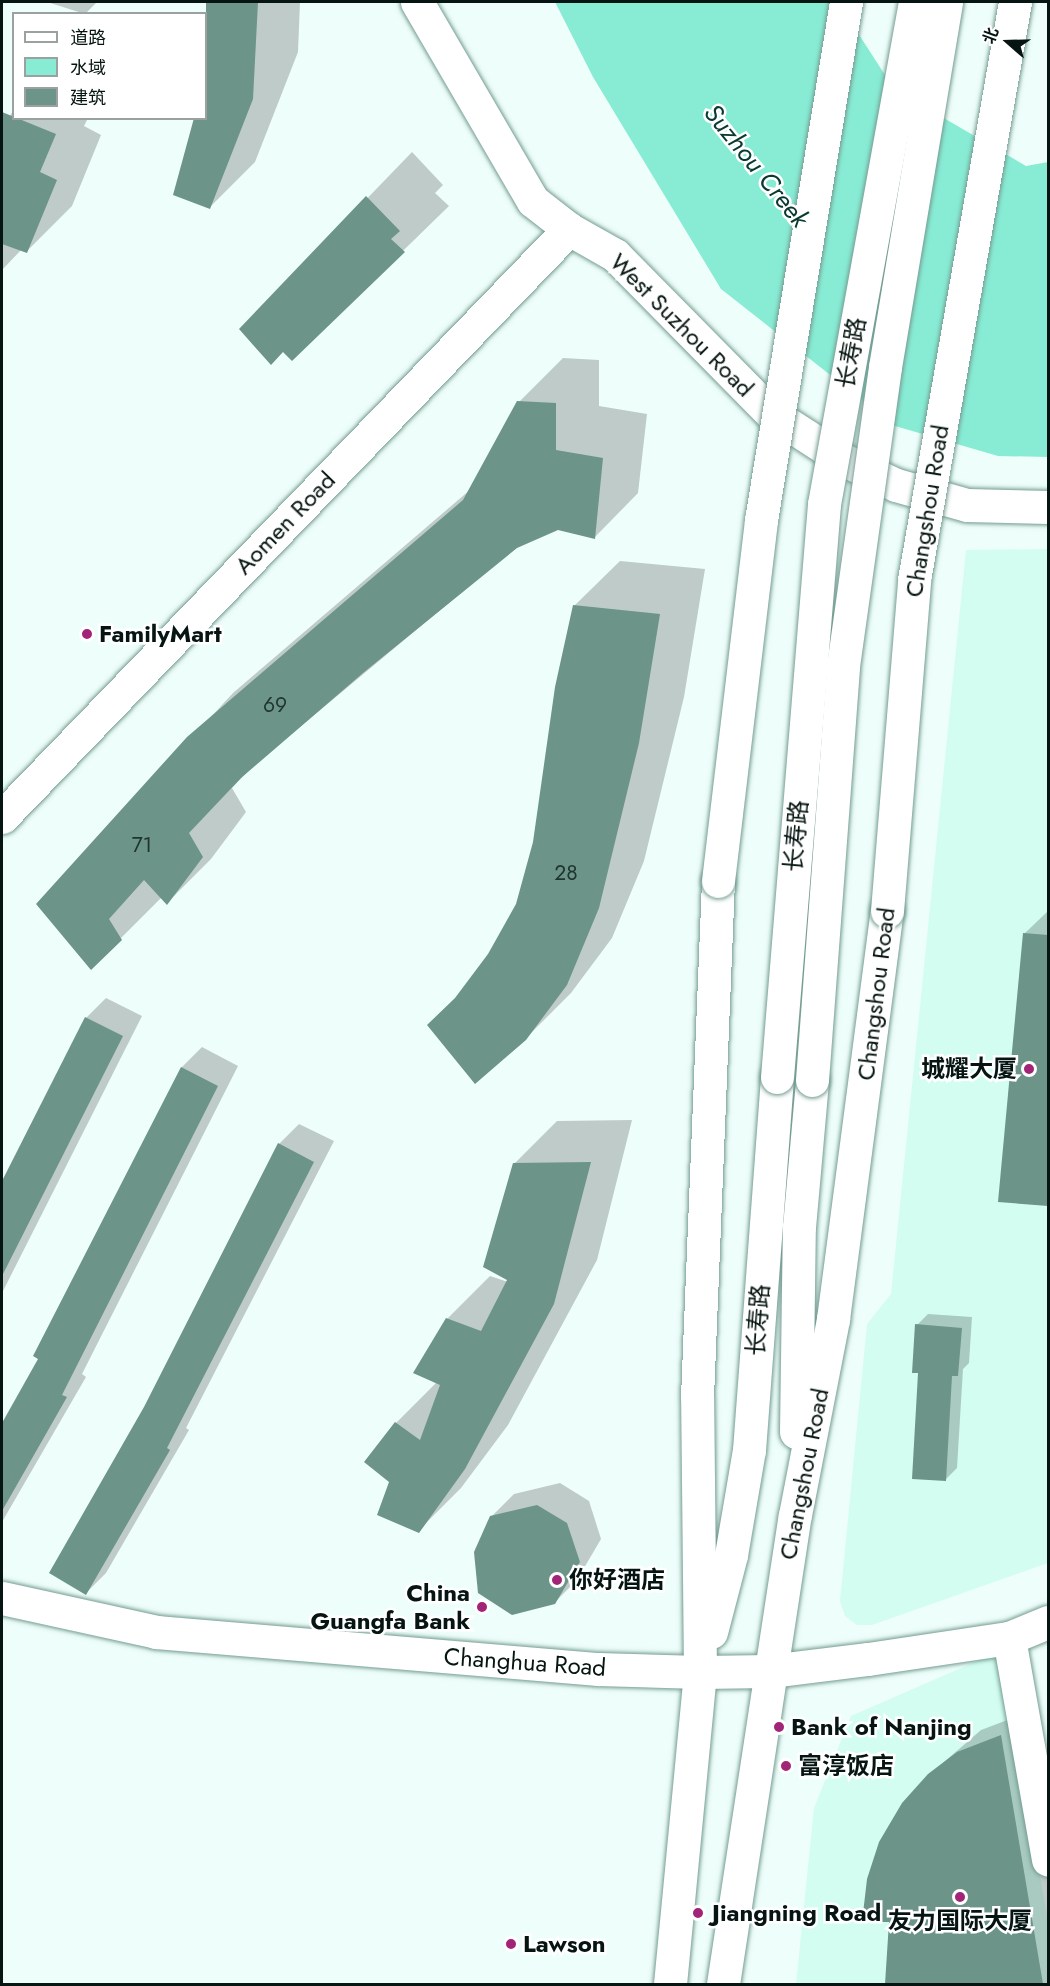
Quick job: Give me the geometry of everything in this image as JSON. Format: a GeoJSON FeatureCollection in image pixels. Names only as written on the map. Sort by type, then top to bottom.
{"type":"FeatureCollection","features":[{"type":"Feature","properties":{"kind":"main road","name":"West Suzhou Road"},"geometry":{"type":"LineString","coordinates":[[417,2],[533,201],[569,229],[628,267],[736,381],[771,413],[843,459],[896,485],[967,505],[1048,507]]}},
{"type":"Feature","properties":{"kind":"main road"},"geometry":{"type":"LineString","coordinates":[[670,1984],[700,1672],[697,1396],[718,880],[761,520],[846,2]]}},
{"type":"Feature","properties":{"kind":"main road","name":"长寿路"},"geometry":{"type":"LineString","coordinates":[[700,1672],[731,1555],[749,1450],[824,504],[915,2]]}},
{"type":"Feature","properties":{"kind":"main road","name":"长寿路"},"geometry":{"type":"LineString","coordinates":[[795,1515],[799,1227],[843,666],[885,368],[946,2]]}},
{"type":"Feature","properties":{"kind":"main road","name":"Changshou Road"},"geometry":{"type":"LineString","coordinates":[[723,1984],[795,1515],[833,1319],[887,911],[914,580],[1015,2]]}},
{"type":"Feature","properties":{"kind":"main road","name":"Aomen Road"},"geometry":{"type":"LineString","coordinates":[[2,818],[569,229]]}},
{"type":"Feature","properties":{"kind":"main road","name":"Changhua Road"},"geometry":{"type":"LineString","coordinates":[[2,1598],[156,1632],[598,1669],[700,1672],[770,1671],[1009,1638],[1048,1622]]}},
{"type":"Feature","properties":{"kind":"main road"},"geometry":{"type":"LineString","coordinates":[[1009,1638],[1048,1860]]}},
{"type":"Feature","properties":{"kind":"shaded area","name":"城耀大厦"},"geometry":{"type":"Polygon","coordinates":[[[1048,549],[1048,1563],[872,1625],[857,1625],[845,1616],[840,1601],[867,1324],[891,1294],[966,550],[1048,549]]]}},
{"type":"Feature","properties":{"kind":"shaded area"},"geometry":{"type":"Polygon","coordinates":[[[1000,1651],[1048,1921],[1048,1984],[796,1984],[814,1808],[851,1716],[1000,1651]]]}},
{"type":"Feature","properties":{"kind":"water","name":"Suzhou Creek"},"geometry":{"type":"Polygon","coordinates":[[[555,2],[838,2],[894,89],[1026,166],[1048,162],[1048,457],[998,456],[895,426],[721,289],[593,77],[555,2]]]}},
{"type":"Feature","properties":{"kind":"building"},"geometry":{"type":"Polygon","coordinates":[[[206,2],[258,2],[253,99],[210,209],[173,195],[193,120],[207,120],[206,2]]]}},
{"type":"Feature","properties":{"kind":"building"},"geometry":{"type":"Polygon","coordinates":[[[2,112],[12,116],[12,120],[22,120],[56,134],[40,172],[57,180],[27,253],[2,244],[2,112]]]}},
{"type":"Feature","properties":{"kind":"building"},"geometry":{"type":"Polygon","coordinates":[[[366,196],[400,231],[391,239],[405,252],[292,361],[283,352],[271,365],[239,329],[366,196]]]}},
{"type":"Feature","properties":{"kind":"building"},"geometry":{"type":"Polygon","coordinates":[[[517,401],[556,403],[556,450],[603,458],[595,539],[558,530],[517,548],[363,673],[241,778],[189,833],[203,857],[167,905],[144,880],[109,919],[122,940],[91,970],[36,904],[187,737],[463,500],[517,401]]]}},
{"type":"Feature","properties":{"kind":"building"},"geometry":{"type":"Polygon","coordinates":[[[573,605],[660,614],[639,743],[599,908],[567,985],[526,1040],[475,1084],[427,1025],[455,998],[488,954],[516,904],[533,842],[555,687],[573,605]]]}},
{"type":"Feature","properties":{"kind":"building","name":"城耀大厦"},"geometry":{"type":"Polygon","coordinates":[[[1023,933],[1048,935],[1048,1206],[998,1202],[1023,933]]]}},
{"type":"Feature","properties":{"kind":"building"},"geometry":{"type":"Polygon","coordinates":[[[85,1017],[123,1036],[2,1276],[2,1181],[85,1017]]]}},
{"type":"Feature","properties":{"kind":"building"},"geometry":{"type":"Polygon","coordinates":[[[181,1067],[218,1086],[62,1395],[67,1397],[2,1511],[2,1423],[38,1359],[33,1356],[181,1067]]]}},
{"type":"Feature","properties":{"kind":"building"},"geometry":{"type":"Polygon","coordinates":[[[278,1143],[314,1162],[167,1448],[170,1450],[86,1595],[49,1573],[144,1407],[278,1143]]]}},
{"type":"Feature","properties":{"kind":"building"},"geometry":{"type":"Polygon","coordinates":[[[591,1162],[554,1304],[465,1469],[419,1533],[377,1515],[389,1482],[364,1462],[395,1422],[420,1440],[440,1385],[413,1373],[446,1318],[481,1331],[507,1280],[483,1267],[513,1163],[591,1162]]]}},
{"type":"Feature","properties":{"kind":"building"},"geometry":{"type":"Polygon","coordinates":[[[915,1324],[962,1328],[958,1376],[952,1376],[946,1481],[912,1479],[918,1373],[912,1373],[915,1324]]]}},
{"type":"Feature","properties":{"kind":"building"},"geometry":{"type":"Polygon","coordinates":[[[537,1505],[567,1523],[580,1562],[555,1604],[512,1615],[478,1593],[474,1552],[490,1516],[537,1505]]]}},
{"type":"Feature","properties":{"kind":"building","name":"友力国际大厦"},"geometry":{"type":"Polygon","coordinates":[[[1001,1735],[1043,1984],[885,1984],[889,1922],[862,1922],[867,1879],[879,1842],[902,1803],[928,1774],[957,1752],[1001,1735]]]}},
{"type":"Feature","properties":{"kind":"place","name":"FamilyMart"},"geometry":{"type":"Point","coordinates":[87,634]}},
{"type":"Feature","properties":{"kind":"place","name":"城耀大厦"},"geometry":{"type":"Point","coordinates":[1029,1069]}},
{"type":"Feature","properties":{"kind":"place","name":"你好酒店"},"geometry":{"type":"Point","coordinates":[557,1580]}},
{"type":"Feature","properties":{"kind":"place","name":"China Guangfa Bank"},"geometry":{"type":"Point","coordinates":[482,1607]}},
{"type":"Feature","properties":{"kind":"place","name":"Bank of Nanjing"},"geometry":{"type":"Point","coordinates":[779,1727]}},
{"type":"Feature","properties":{"kind":"place","name":"富淳饭店"},"geometry":{"type":"Point","coordinates":[786,1766]}},
{"type":"Feature","properties":{"kind":"place","name":"友力国际大厦"},"geometry":{"type":"Point","coordinates":[960,1897]}},
{"type":"Feature","properties":{"kind":"place","name":"Jiangning Road"},"geometry":{"type":"Point","coordinates":[698,1913]}},
{"type":"Feature","properties":{"kind":"place","name":"Lawson"},"geometry":{"type":"Point","coordinates":[511,1944]}}]}
